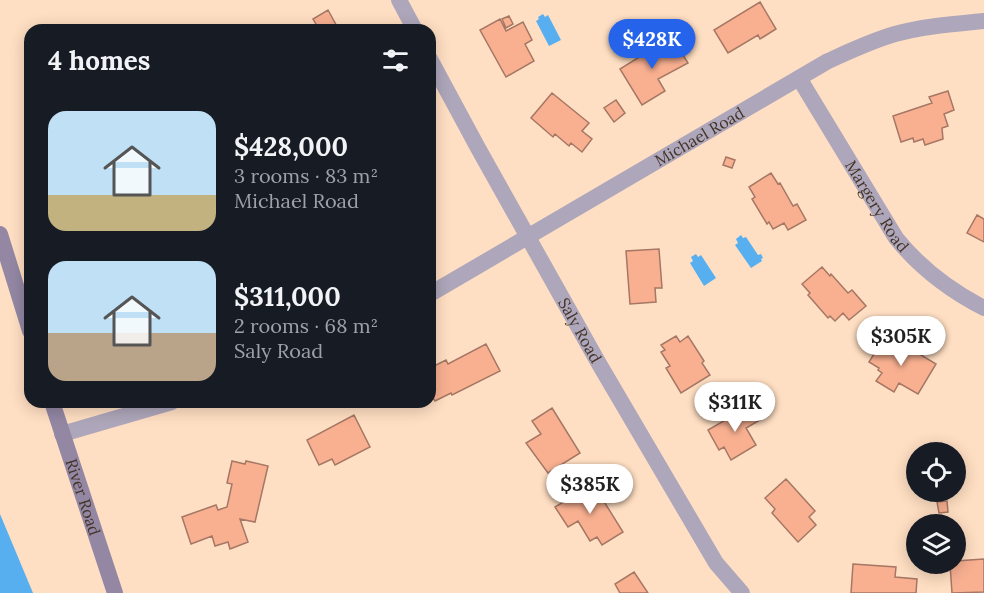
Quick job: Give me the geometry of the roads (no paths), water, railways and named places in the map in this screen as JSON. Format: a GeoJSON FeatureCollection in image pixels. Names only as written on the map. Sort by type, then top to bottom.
{"type":"FeatureCollection","features":[{"type":"Feature","properties":{"kind":"main road"},"geometry":{"type":"LineString","coordinates":[[0,234],[24,312]]}},
{"type":"Feature","properties":{"kind":"main road","name":"River Road"},"geometry":{"type":"LineString","coordinates":[[54,408],[115,593]]}},
{"type":"Feature","properties":{"kind":"street"},"geometry":{"type":"LineString","coordinates":[[399,0],[412,24]]}},
{"type":"Feature","properties":{"kind":"street","name":"Michael Road"},"geometry":{"type":"LineString","coordinates":[[436,290],[799,78],[862,45],[932,26],[984,21]]}},
{"type":"Feature","properties":{"kind":"street","name":"Saly Road"},"geometry":{"type":"LineString","coordinates":[[436,70],[598,362],[716,563],[742,593]]}},
{"type":"Feature","properties":{"kind":"street","name":"Margery Road"},"geometry":{"type":"LineString","coordinates":[[799,78],[896,238],[933,277],[959,296],[984,308]]}},
{"type":"Feature","properties":{"kind":"street"},"geometry":{"type":"LineString","coordinates":[[62,434],[151,408]]}},
{"type":"Feature","properties":{"kind":"water"},"geometry":{"type":"Polygon","coordinates":[[[543,14],[545,17],[548,15],[561,40],[549,46],[536,21],[543,14]]]}},
{"type":"Feature","properties":{"kind":"water"},"geometry":{"type":"Polygon","coordinates":[[[741,235],[743,238],[746,237],[758,255],[761,254],[763,258],[751,268],[735,245],[738,243],[736,239],[741,235]]]}},
{"type":"Feature","properties":{"kind":"water"},"geometry":{"type":"Polygon","coordinates":[[[696,254],[698,257],[701,255],[716,278],[704,286],[690,263],[693,261],[691,257],[696,254]]]}},
{"type":"Feature","properties":{"kind":"water"},"geometry":{"type":"Polygon","coordinates":[[[0,514],[33,593],[0,593],[0,514]]]}}]}
